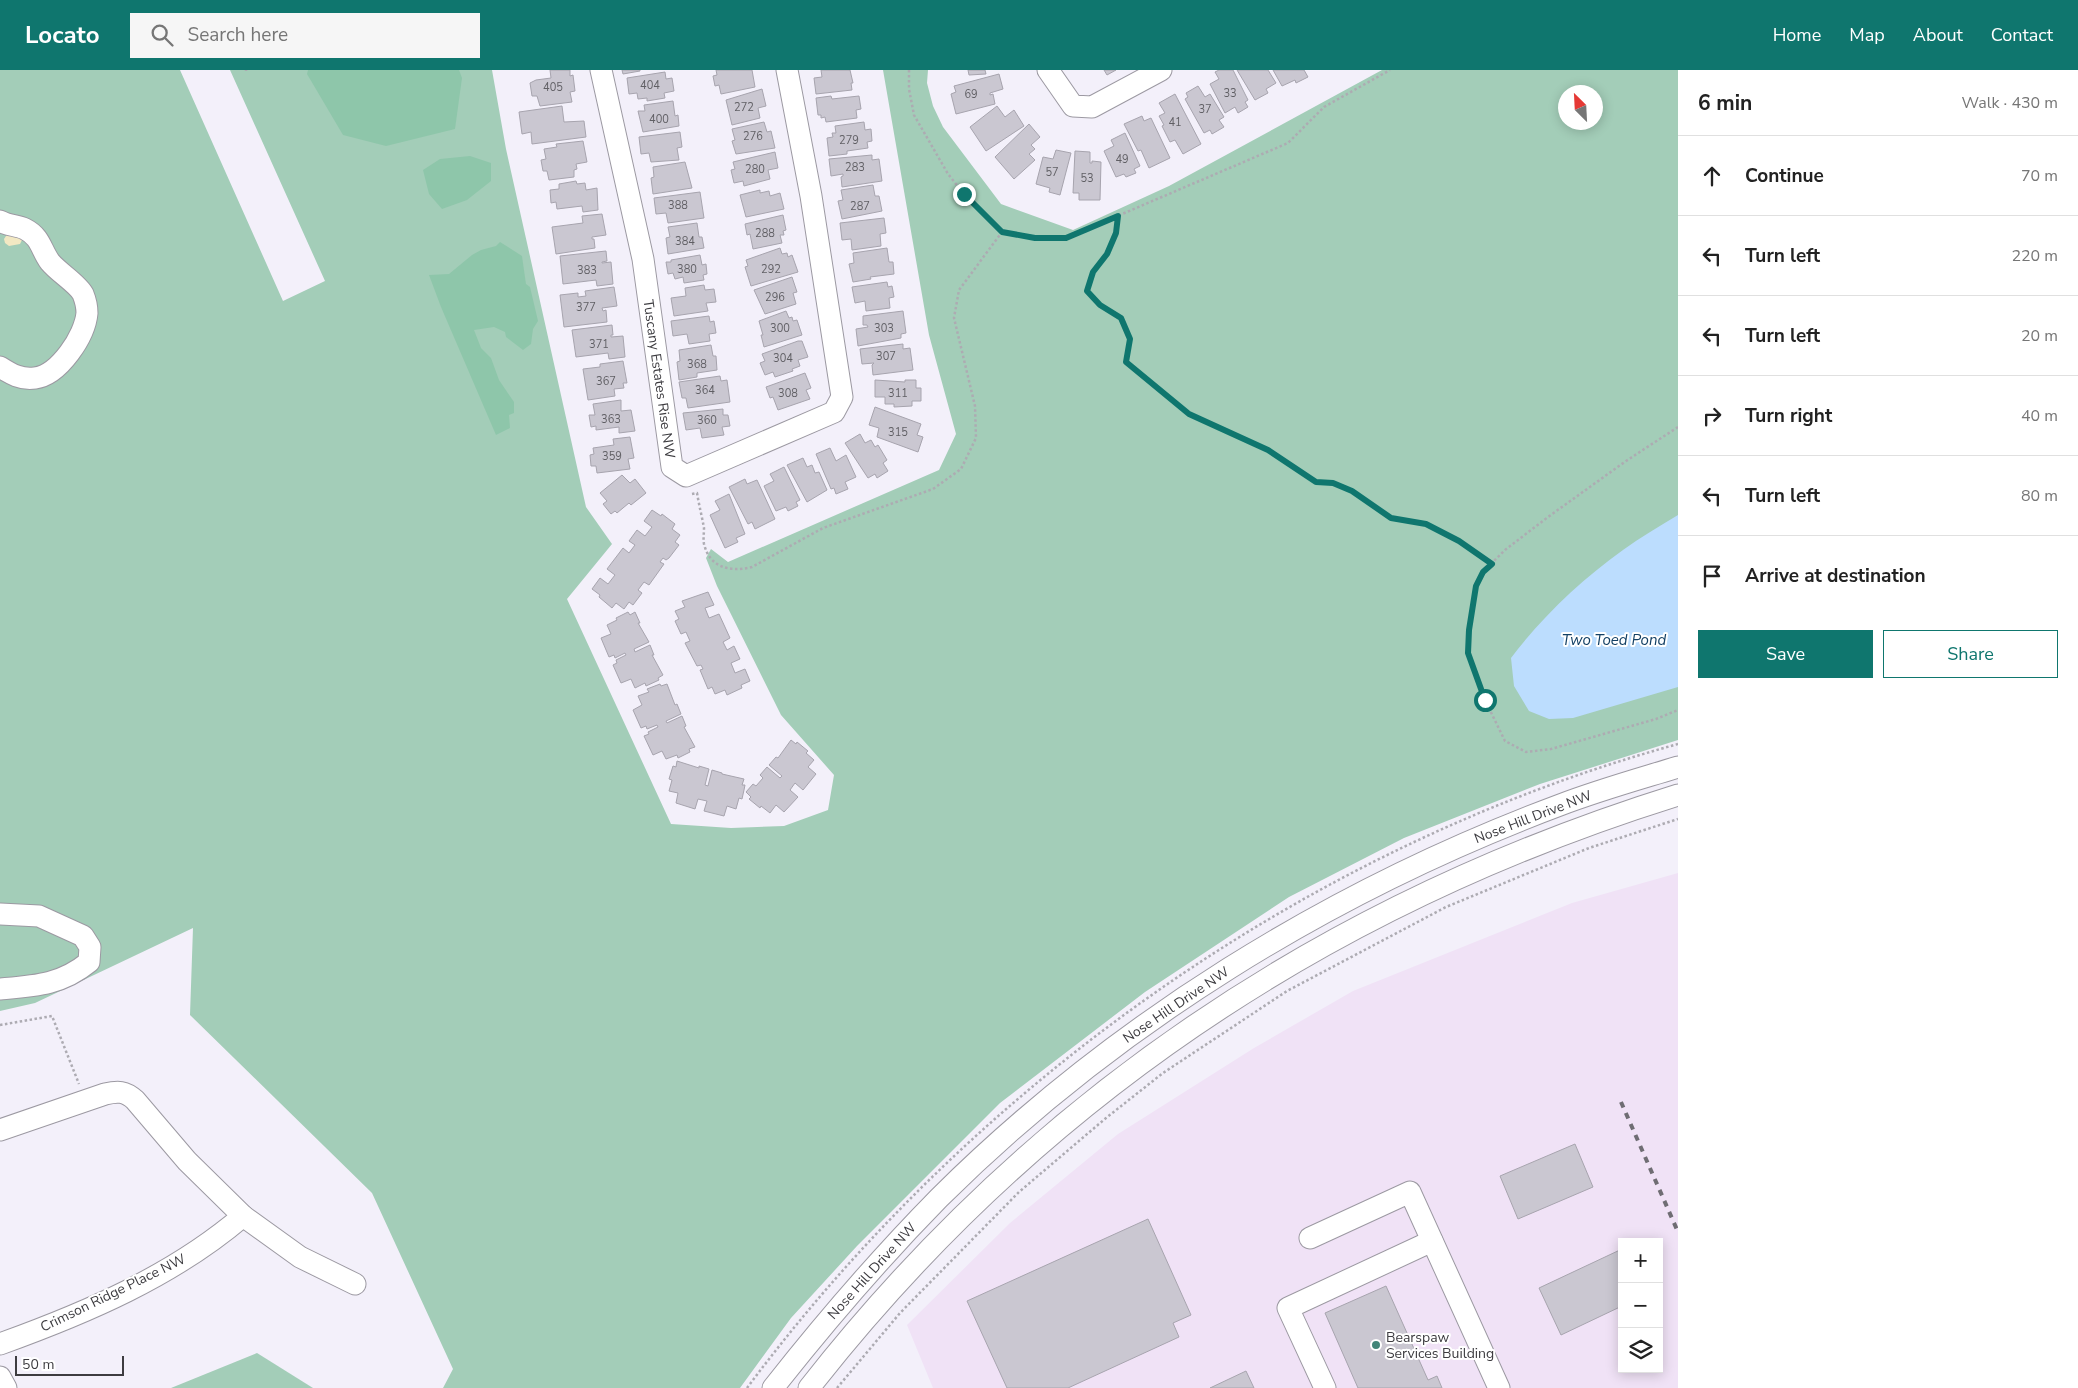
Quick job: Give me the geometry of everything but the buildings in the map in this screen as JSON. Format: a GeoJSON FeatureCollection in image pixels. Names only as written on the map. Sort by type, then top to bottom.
{"type":"FeatureCollection","features":[{"type":"Feature","properties":{"kind":"street","name":"Tuscany Estates Rise NW"},"geometry":{"type":"LineString","coordinates":[[602,70],[643,259],[672,467],[686,476],[834,412],[842,397],[811,196],[788,70]]}},
{"type":"Feature","properties":{"kind":"street"},"geometry":{"type":"LineString","coordinates":[[1048,70],[1073,106],[1092,107],[1161,70]]}},
{"type":"Feature","properties":{"kind":"street"},"geometry":{"type":"LineString","coordinates":[[0,221],[7,225],[25,229],[39,240],[50,261],[82,292],[87,312],[80,335],[66,357],[51,374],[35,378],[16,377],[0,366]]}},
{"type":"Feature","properties":{"kind":"street","name":"Nose Hill Drive NW"},"geometry":{"type":"LineString","coordinates":[[773,1388],[850,1295],[940,1198],[996,1145],[1047,1101],[1098,1060],[1162,1014],[1287,933],[1422,864],[1494,831],[1562,804],[1678,767]]}},
{"type":"Feature","properties":{"kind":"street","name":"Nose Hill Drive NW"},"geometry":{"type":"LineString","coordinates":[[809,1388],[850,1336],[887,1294],[941,1236],[997,1181],[1128,1073],[1195,1025],[1317,949],[1390,910],[1456,878],[1623,812],[1678,795]]}},
{"type":"Feature","properties":{"kind":"street"},"geometry":{"type":"LineString","coordinates":[[0,914],[39,916],[83,936],[90,947],[89,962],[75,973],[42,986],[0,989]]}},
{"type":"Feature","properties":{"kind":"street"},"geometry":{"type":"LineString","coordinates":[[0,1130],[116,1092],[131,1096],[188,1161],[243,1216],[300,1257],[355,1284]]}},
{"type":"Feature","properties":{"kind":"street"},"geometry":{"type":"LineString","coordinates":[[1310,1238],[1410,1192],[1499,1388]]}},
{"type":"Feature","properties":{"kind":"street","name":"Crimson Ridge Place NW"},"geometry":{"type":"LineString","coordinates":[[0,1344],[67,1318],[153,1277],[204,1247],[243,1216]]}},
{"type":"Feature","properties":{"kind":"street"},"geometry":{"type":"LineString","coordinates":[[1325,1388],[1288,1308],[1432,1241]]}},
{"type":"Feature","properties":{"kind":"street"},"geometry":{"type":"LineString","coordinates":[[0,1377],[6,1388]]}},
{"type":"Feature","properties":{"kind":"path"},"geometry":{"type":"LineString","coordinates":[[909,70],[909,89],[914,115],[948,174],[964,194],[1002,232],[1035,238],[1066,238],[1288,143],[1324,107],[1390,70]]}},
{"type":"Feature","properties":{"kind":"path"},"geometry":{"type":"LineString","coordinates":[[1118,216],[1116,233],[1107,254],[1093,272],[1087,291],[1100,305],[1121,318],[1130,339],[1126,362],[1189,414],[1268,450],[1316,482],[1333,483],[1352,491],[1391,518],[1426,524],[1459,541],[1492,564]]}},
{"type":"Feature","properties":{"kind":"path"},"geometry":{"type":"LineString","coordinates":[[688,494],[697,493],[704,530],[704,544],[709,554],[719,565],[729,570],[740,570],[752,567],[824,528],[933,489],[961,469],[976,438],[974,406],[954,318],[959,290],[1002,232]]}},
{"type":"Feature","properties":{"kind":"path"},"geometry":{"type":"LineString","coordinates":[[1678,427],[1642,450],[1548,517],[1505,550],[1483,572],[1476,586],[1469,630],[1468,653],[1485,700],[1505,741],[1526,752],[1551,749],[1656,719],[1678,710]]}},
{"type":"Feature","properties":{"kind":"path"},"geometry":{"type":"LineString","coordinates":[[837,1388],[900,1313],[1019,1192],[1106,1118],[1163,1073],[1287,991],[1446,907],[1589,848],[1678,819]]}},
{"type":"Feature","properties":{"kind":"path"},"geometry":{"type":"LineString","coordinates":[[0,1025],[52,1016],[86,1102]]}},
{"type":"Feature","properties":{"kind":"shaded area"},"geometry":{"type":"Polygon","coordinates":[[[1678,873],[1678,1388],[933,1388],[907,1325],[1010,1223],[1118,1134],[1254,1048],[1353,991],[1572,903],[1678,873]]]}},
{"type":"Feature","properties":{"kind":"green space"},"geometry":{"type":"Polygon","coordinates":[[[0,70],[180,70],[283,301],[325,281],[230,70],[492,70],[506,149],[586,507],[612,544],[567,599],[671,824],[731,828],[784,826],[828,810],[834,775],[781,715],[717,586],[706,558],[711,549],[728,562],[939,470],[956,434],[929,335],[883,70],[928,70],[927,83],[933,106],[943,127],[1001,204],[1073,230],[1169,186],[1382,70],[1678,70],[1678,740],[1540,784],[1404,838],[1289,897],[1145,992],[1000,1103],[857,1246],[791,1318],[740,1388],[443,1388],[453,1369],[372,1193],[190,1015],[193,928],[35,1003],[0,1011],[0,70]]]}},
{"type":"Feature","properties":{"kind":"green space"},"geometry":{"type":"Polygon","coordinates":[[[308,70],[459,70],[462,78],[455,129],[386,146],[343,135],[307,74],[308,70]]]}},
{"type":"Feature","properties":{"kind":"green space"},"geometry":{"type":"Polygon","coordinates":[[[470,156],[491,163],[491,181],[467,200],[442,209],[429,194],[423,170],[440,159],[470,156]]]}},
{"type":"Feature","properties":{"kind":"green space"},"geometry":{"type":"Polygon","coordinates":[[[500,242],[522,256],[526,284],[530,287],[538,321],[533,329],[531,344],[523,350],[506,337],[505,332],[494,327],[474,330],[481,348],[491,358],[499,380],[514,402],[514,413],[509,415],[510,428],[496,435],[429,275],[449,274],[472,255],[481,250],[496,246],[500,242]]]}},
{"type":"Feature","properties":{"kind":"green space"},"geometry":{"type":"Polygon","coordinates":[[[257,1353],[313,1388],[171,1388],[257,1353]]]}},
{"type":"Feature","properties":{"kind":"sand"},"geometry":{"type":"Polygon","coordinates":[[[8,233],[20,236],[22,240],[20,244],[9,246],[5,243],[4,239],[8,233]]]}},
{"type":"Feature","properties":{"kind":"water","name":"Two Toed Pond"},"geometry":{"type":"Polygon","coordinates":[[[1678,515],[1678,687],[1573,718],[1549,719],[1529,711],[1514,686],[1511,658],[1549,614],[1592,574],[1630,545],[1678,515]]]}},
{"type":"Feature","properties":{"kind":"railway"},"geometry":{"type":"LineString","coordinates":[[1621,1102],[1678,1232]]}},
{"type":"Feature","properties":{"kind":"place","name":"Bearspaw Services Building"},"geometry":{"type":"Point","coordinates":[1376,1345]}},
{"type":"Feature","properties":{"kind":"route"},"geometry":{"type":"LineString","coordinates":[[964,194],[1002,232],[1035,238],[1066,238],[1118,216],[1116,233],[1107,254],[1093,272],[1087,291],[1100,305],[1121,318],[1130,339],[1126,362],[1189,414],[1268,450],[1316,482],[1333,483],[1352,491],[1391,518],[1426,524],[1459,541],[1492,564],[1483,572],[1476,586],[1469,630],[1468,653],[1485,700]]}}]}
